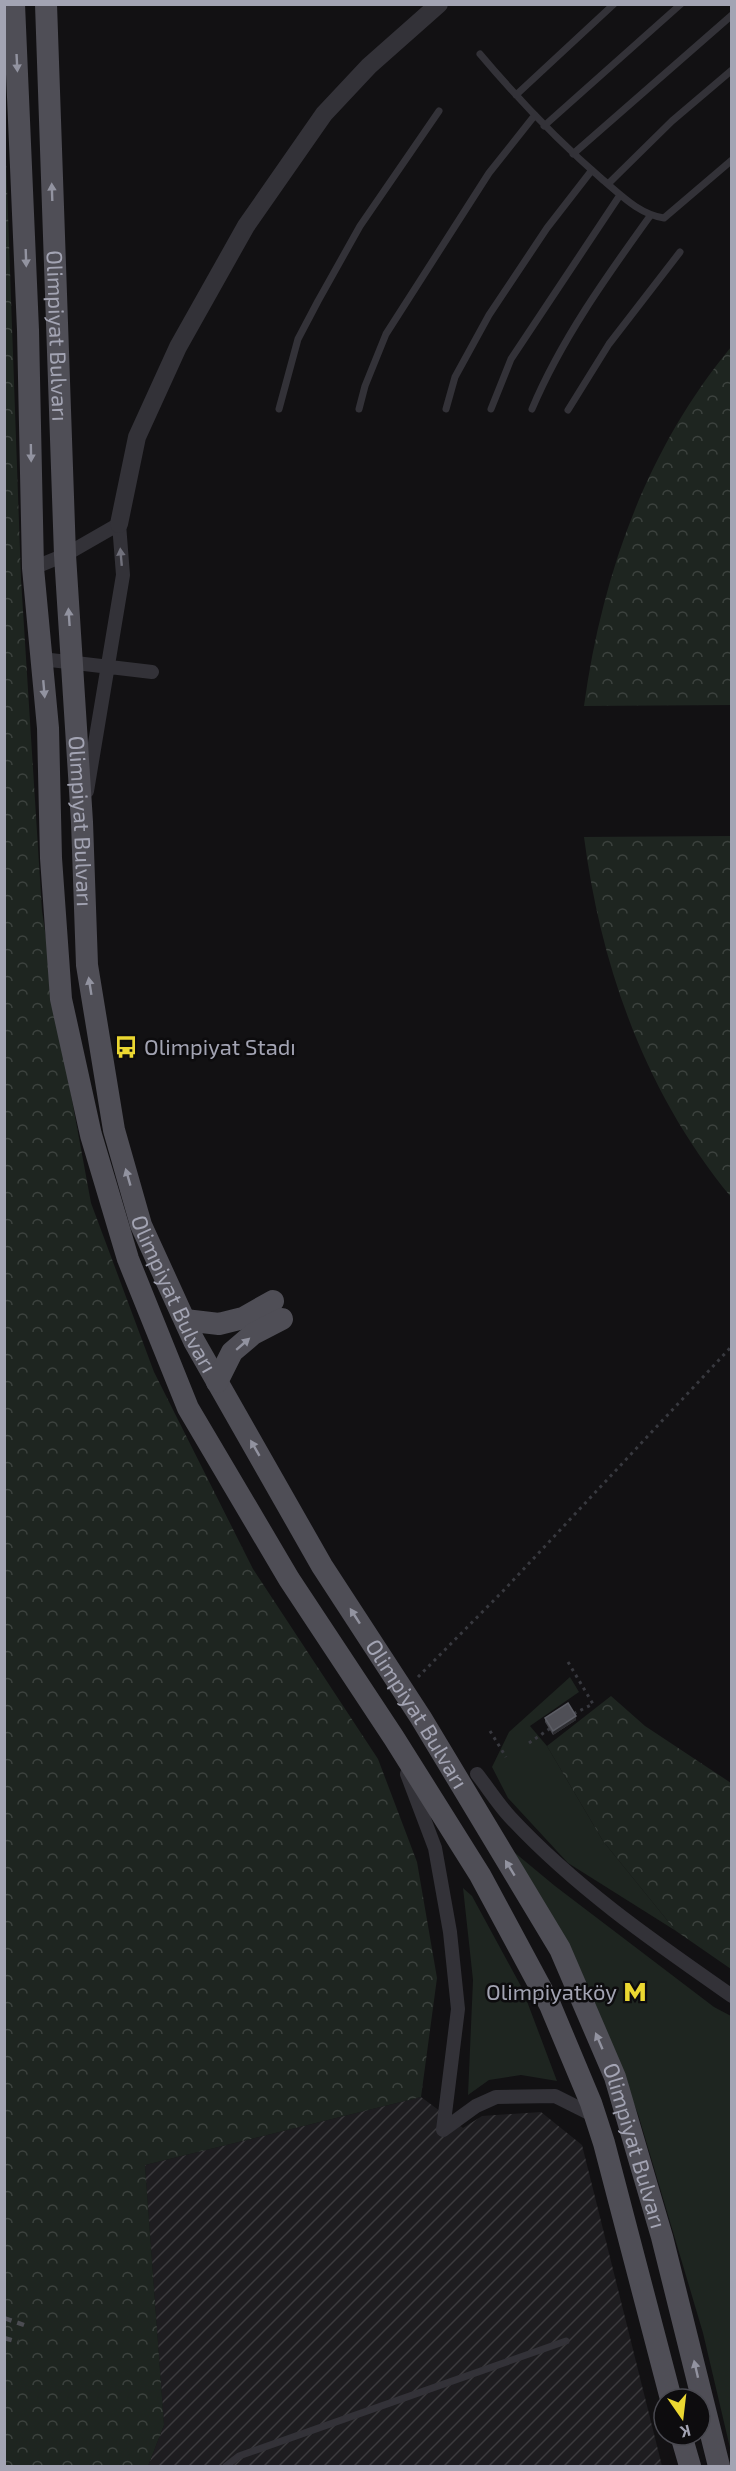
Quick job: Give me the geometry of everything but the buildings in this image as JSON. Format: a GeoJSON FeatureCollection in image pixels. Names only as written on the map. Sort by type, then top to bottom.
{"type":"FeatureCollection","features":[{"type":"Feature","properties":{"kind":"main road","name":"Olimpiyat Bulvarı"},"geometry":{"type":"LineString","coordinates":[[14,4],[28,307],[33,568],[48,728],[51,858],[60,999],[92,1135],[128,1259],[188,1408],[289,1579],[394,1738],[480,1875],[550,2006],[595,2116],[668,2387]]}},
{"type":"Feature","properties":{"kind":"main road","name":"Olimpiyat Bulvarı"},"geometry":{"type":"LineString","coordinates":[[46,4],[65,555],[82,822],[87,965],[114,1130],[141,1225],[217,1382],[322,1566],[404,1692],[560,1949],[615,2077],[668,2260],[719,2466]]}},
{"type":"Feature","properties":{"kind":"main road"},"geometry":{"type":"LineString","coordinates":[[185,1320],[219,1324],[278,1310],[232,1352],[217,1382]]}},
{"type":"Feature","properties":{"kind":"main road"},"geometry":{"type":"LineString","coordinates":[[684,2447],[690,2466]]}},
{"type":"Feature","properties":{"kind":"street"},"geometry":{"type":"LineString","coordinates":[[82,822],[123,575],[119,524],[137,437],[178,347],[246,226],[324,114],[369,66],[439,4]]}},
{"type":"Feature","properties":{"kind":"street"},"geometry":{"type":"LineString","coordinates":[[33,568],[65,555],[119,524]]}},
{"type":"Feature","properties":{"kind":"street"},"geometry":{"type":"LineString","coordinates":[[42,659],[152,672]]}},
{"type":"Feature","properties":{"kind":"street"},"geometry":{"type":"LineString","coordinates":[[394,1738],[435,1848],[450,1932],[458,2009],[443,2130],[476,2106],[496,2097],[555,2096],[595,2116]]}},
{"type":"Feature","properties":{"kind":"street"},"geometry":{"type":"LineString","coordinates":[[477,1774],[510,1816],[577,1881],[632,1926],[732,1996]]}},
{"type":"Feature","properties":{"kind":"lane"},"geometry":{"type":"LineString","coordinates":[[516,95],[614,4]]}},
{"type":"Feature","properties":{"kind":"lane"},"geometry":{"type":"LineString","coordinates":[[544,126],[681,4]]}},
{"type":"Feature","properties":{"kind":"lane"},"geometry":{"type":"LineString","coordinates":[[573,154],[732,15]]}},
{"type":"Feature","properties":{"kind":"lane"},"geometry":{"type":"LineString","coordinates":[[480,54],[544,126],[573,154],[620,195],[650,216],[664,218],[732,160]]}},
{"type":"Feature","properties":{"kind":"lane"},"geometry":{"type":"LineString","coordinates":[[608,184],[672,121],[732,70]]}},
{"type":"Feature","properties":{"kind":"lane"},"geometry":{"type":"LineString","coordinates":[[279,409],[298,339],[318,301],[360,226],[439,111]]}},
{"type":"Feature","properties":{"kind":"lane"},"geometry":{"type":"LineString","coordinates":[[359,409],[365,386],[386,334],[489,173],[534,115]]}},
{"type":"Feature","properties":{"kind":"lane"},"geometry":{"type":"LineString","coordinates":[[446,409],[455,377],[489,315],[547,228],[592,170]]}},
{"type":"Feature","properties":{"kind":"lane"},"geometry":{"type":"LineString","coordinates":[[491,409],[511,359],[620,195]]}},
{"type":"Feature","properties":{"kind":"lane"},"geometry":{"type":"LineString","coordinates":[[532,409],[548,372],[606,277],[650,216]]}},
{"type":"Feature","properties":{"kind":"lane"},"geometry":{"type":"LineString","coordinates":[[568,410],[609,344],[680,252]]}},
{"type":"Feature","properties":{"kind":"lane"},"geometry":{"type":"LineString","coordinates":[[226,2466],[239,2456],[566,2341]]}},
{"type":"Feature","properties":{"kind":"path"},"geometry":{"type":"LineString","coordinates":[[404,1692],[732,1346]]}},
{"type":"Feature","properties":{"kind":"path"},"geometry":{"type":"LineString","coordinates":[[568,1662],[593,1704],[572,1715]]}},
{"type":"Feature","properties":{"kind":"path"},"geometry":{"type":"LineString","coordinates":[[529,1743],[555,1726]]}},
{"type":"Feature","properties":{"kind":"path"},"geometry":{"type":"LineString","coordinates":[[490,1731],[506,1757]]}},
{"type":"Feature","properties":{"kind":"shaded area"},"geometry":{"type":"Polygon","coordinates":[[[421,2097],[463,2128],[482,2116],[541,2112],[582,2145],[652,2426],[652,2447],[657,2447],[662,2466],[148,2466],[164,2425],[145,2165],[421,2097]]]}},
{"type":"Feature","properties":{"kind":"green space"},"geometry":{"type":"Polygon","coordinates":[[[4,102],[21,579],[42,911],[64,1057],[91,1203],[154,1372],[253,1569],[378,1759],[417,1862],[437,1978],[421,2097],[145,2165],[164,2425],[148,2466],[5,2466],[4,102]]]}},
{"type":"Feature","properties":{"kind":"green space"},"geometry":{"type":"Polygon","coordinates":[[[731,347],[731,705],[584,706],[603,609],[632,516],[675,428],[701,387],[731,347]]]}},
{"type":"Feature","properties":{"kind":"green space"},"geometry":{"type":"Polygon","coordinates":[[[732,836],[731,1197],[701,1157],[675,1116],[632,1028],[602,934],[584,837],[732,836]]]}},
{"type":"Feature","properties":{"kind":"green space"},"geometry":{"type":"Polygon","coordinates":[[[570,1677],[579,1692],[530,1726],[547,1746],[603,1841],[676,1931],[568,1863],[508,1798],[492,1767],[509,1732],[570,1677]]]}},
{"type":"Feature","properties":{"kind":"green space"},"geometry":{"type":"Polygon","coordinates":[[[611,1696],[645,1726],[731,1783],[731,1969],[676,1931],[603,1841],[547,1746],[611,1696]]]}},
{"type":"Feature","properties":{"kind":"green space"},"geometry":{"type":"Polygon","coordinates":[[[514,1852],[714,2007],[731,2016],[731,2452],[703,2333],[638,2114],[581,1971],[514,1852]]]}},
{"type":"Feature","properties":{"kind":"green space"},"geometry":{"type":"Polygon","coordinates":[[[463,1888],[472,1896],[522,1988],[557,2081],[521,2075],[489,2080],[468,2095],[473,1980],[463,1888]]]}},
{"type":"Feature","properties":{"kind":"railway"},"geometry":{"type":"LineString","coordinates":[[4,2318],[24,2325]]}},
{"type":"Feature","properties":{"kind":"railway"},"geometry":{"type":"LineString","coordinates":[[4,2338],[18,2342]]}},
{"type":"Feature","properties":{"kind":"place","name":"Olimpiyat Stadı"},"geometry":{"type":"Point","coordinates":[126,1047]}},
{"type":"Feature","properties":{"kind":"place","name":"Olimpiyatköy"},"geometry":{"type":"Point","coordinates":[635,1992]}}]}
